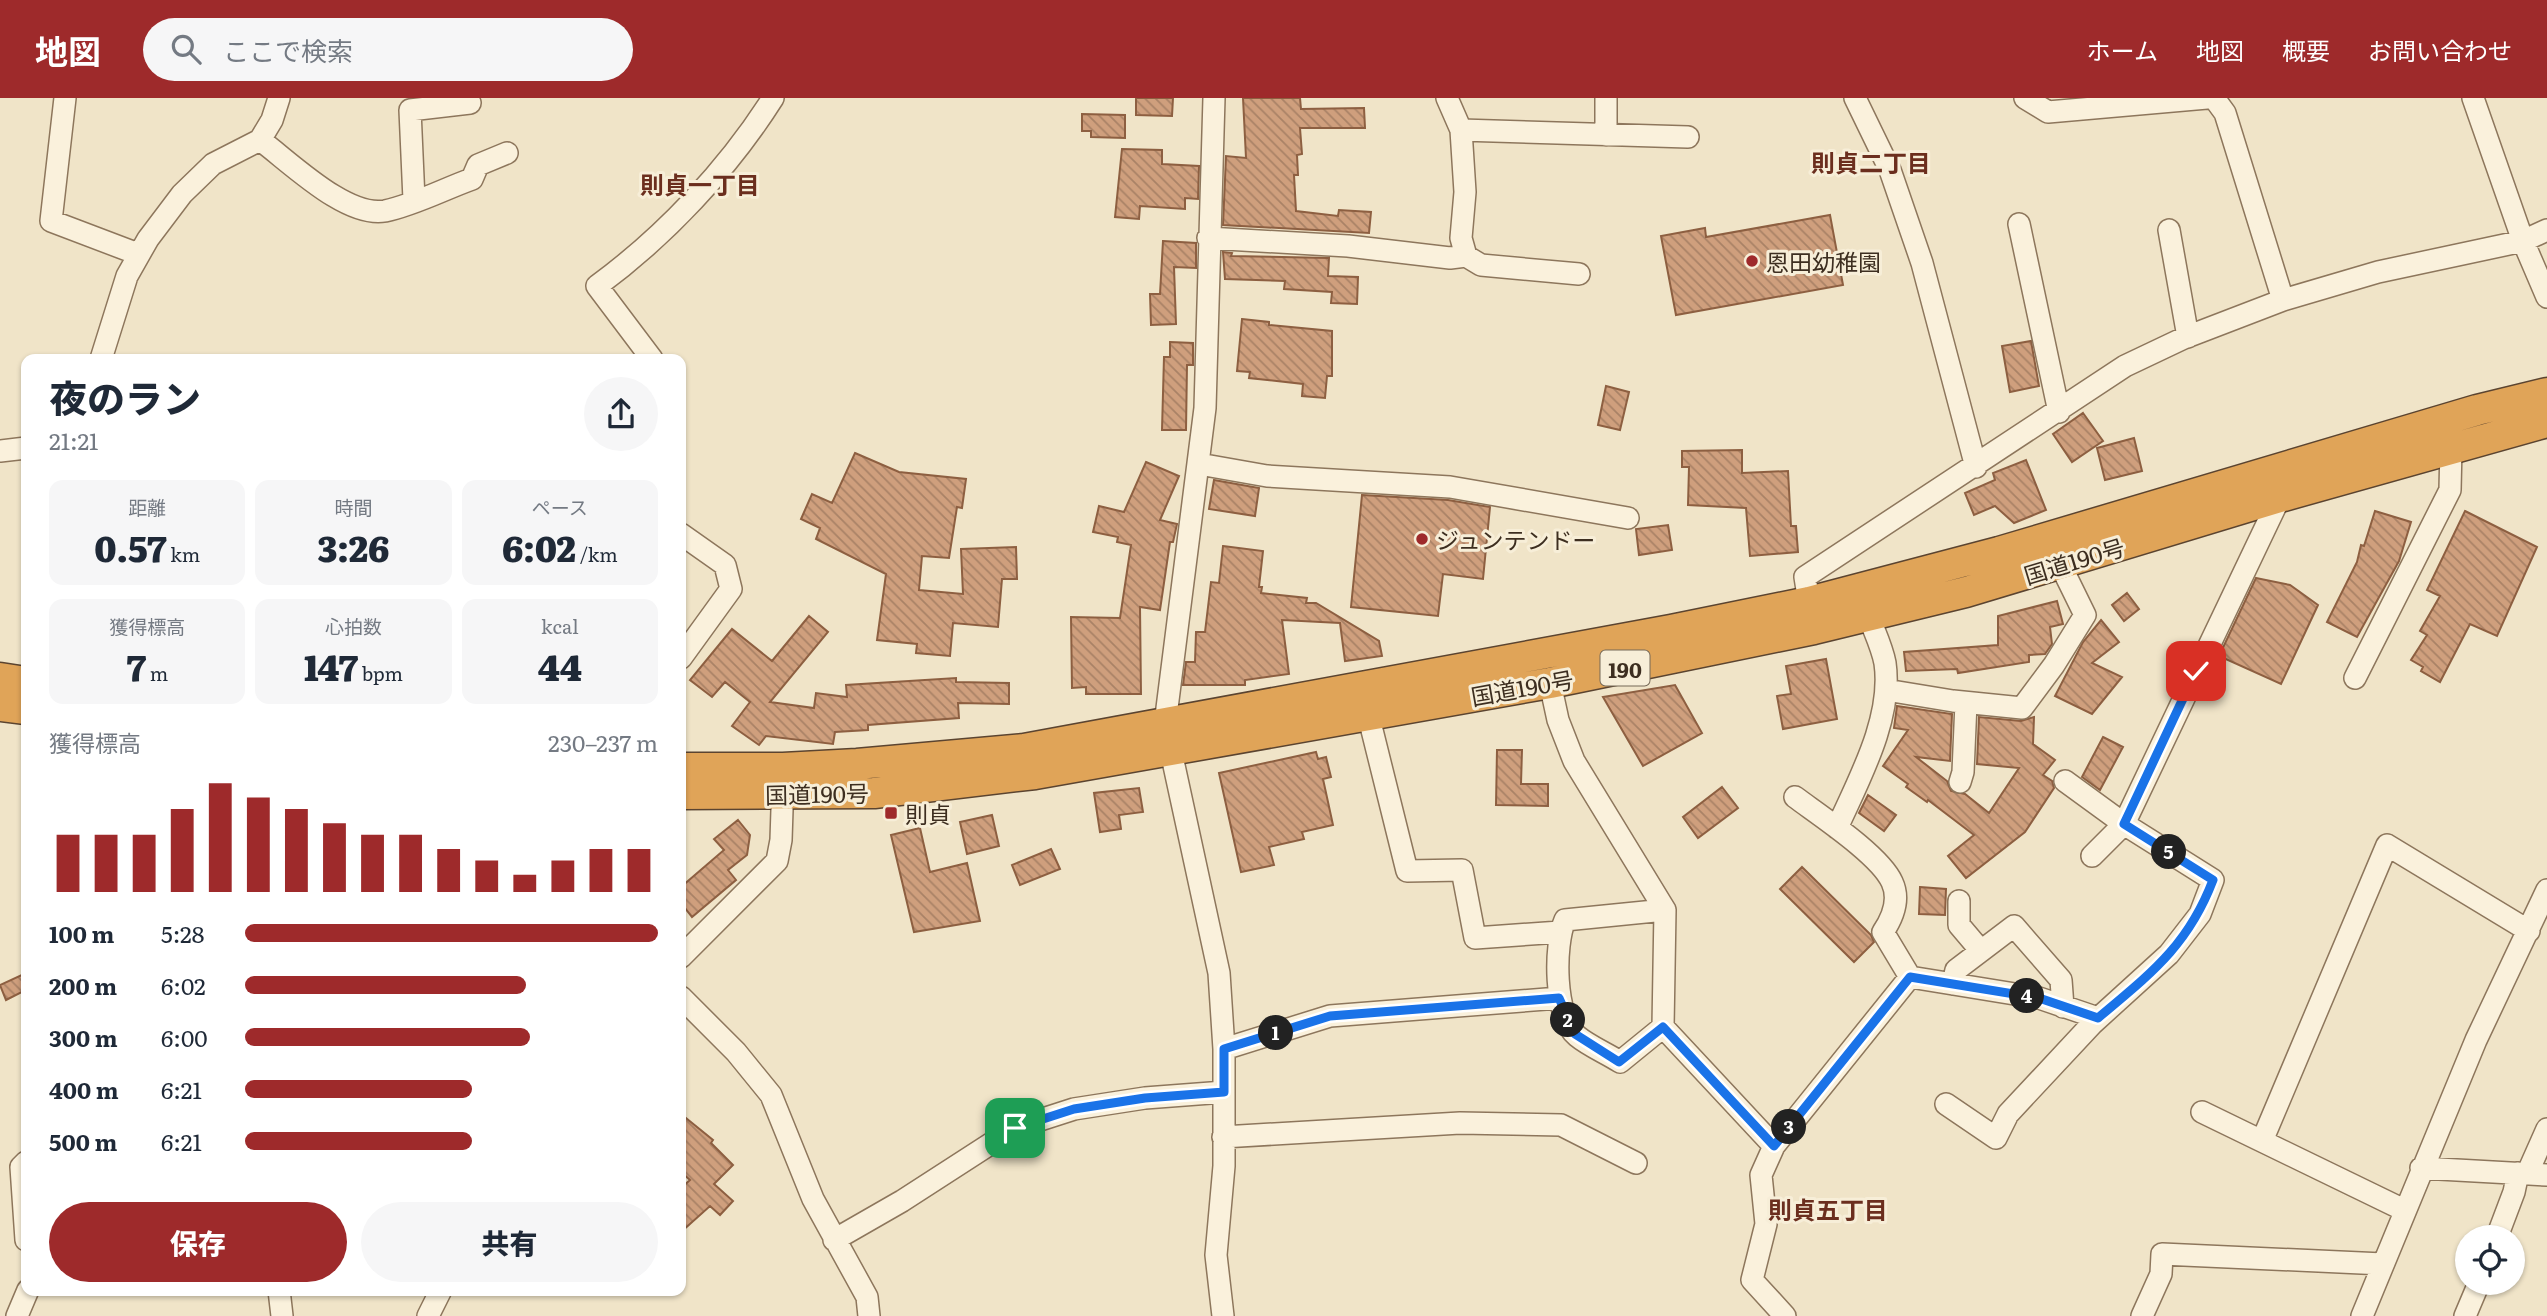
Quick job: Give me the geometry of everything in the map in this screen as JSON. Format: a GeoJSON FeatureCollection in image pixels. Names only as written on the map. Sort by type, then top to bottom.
{"type":"FeatureCollection","features":[{"type":"Feature","properties":{"kind":"highway","name":"国道190号"},"geometry":{"type":"LineString","coordinates":[[686,793],[1024,749],[1168,737],[1368,714],[1550,683],[1811,615],[1999,552],[2477,410],[2547,393]]}},
{"type":"Feature","properties":{"kind":"highway","name":"国道190号"},"geometry":{"type":"LineString","coordinates":[[1168,737],[1811,615],[1869,617],[1966,592],[2280,497],[2547,422]]}},
{"type":"Feature","properties":{"kind":"highway"},"geometry":{"type":"LineString","coordinates":[[0,678],[21,681]]}},
{"type":"Feature","properties":{"kind":"highway"},"geometry":{"type":"LineString","coordinates":[[0,705],[21,708]]}},
{"type":"Feature","properties":{"kind":"highway","name":"国道190号"},"geometry":{"type":"LineString","coordinates":[[686,769],[783,781]]}},
{"type":"Feature","properties":{"kind":"street"},"geometry":{"type":"LineString","coordinates":[[65,98],[51,221],[138,254]]}},
{"type":"Feature","properties":{"kind":"street"},"geometry":{"type":"LineString","coordinates":[[103,354],[127,276],[138,254],[182,194],[213,164],[260,140],[272,120],[279,98]]}},
{"type":"Feature","properties":{"kind":"street"},"geometry":{"type":"LineString","coordinates":[[648,354],[597,286],[636,257],[660,234],[751,132],[773,98]]}},
{"type":"Feature","properties":{"kind":"street"},"geometry":{"type":"LineString","coordinates":[[1214,98],[1208,238],[1209,328],[1199,464],[1168,737],[1219,972],[1224,1049],[1224,1166],[1216,1255],[1223,1316]]}},
{"type":"Feature","properties":{"kind":"street"},"geometry":{"type":"LineString","coordinates":[[1447,98],[1461,130],[1465,192],[1461,238],[1466,256]]}},
{"type":"Feature","properties":{"kind":"street"},"geometry":{"type":"LineString","coordinates":[[1606,98],[1606,135]]}},
{"type":"Feature","properties":{"kind":"street"},"geometry":{"type":"LineString","coordinates":[[1855,98],[1890,170],[1922,263],[1976,467]]}},
{"type":"Feature","properties":{"kind":"street"},"geometry":{"type":"LineString","coordinates":[[2025,98],[2048,112],[2207,98]]}},
{"type":"Feature","properties":{"kind":"street"},"geometry":{"type":"LineString","coordinates":[[2214,98],[2225,113],[2283,300]]}},
{"type":"Feature","properties":{"kind":"street"},"geometry":{"type":"LineString","coordinates":[[2473,98],[2523,241],[2547,297]]}},
{"type":"Feature","properties":{"kind":"street"},"geometry":{"type":"LineString","coordinates":[[414,200],[410,110],[470,103]]}},
{"type":"Feature","properties":{"kind":"street"},"geometry":{"type":"LineString","coordinates":[[1461,130],[1688,137]]}},
{"type":"Feature","properties":{"kind":"street"},"geometry":{"type":"LineString","coordinates":[[260,140],[344,203],[365,211],[384,211],[472,179],[478,165],[507,153]]}},
{"type":"Feature","properties":{"kind":"street"},"geometry":{"type":"LineString","coordinates":[[2019,224],[2059,412]]}},
{"type":"Feature","properties":{"kind":"street"},"geometry":{"type":"LineString","coordinates":[[2169,230],[2188,337]]}},
{"type":"Feature","properties":{"kind":"street"},"geometry":{"type":"LineString","coordinates":[[1811,615],[1805,577],[1976,467],[2125,366],[2188,337],[2283,300],[2378,272],[2523,241],[2547,230]]}},
{"type":"Feature","properties":{"kind":"street"},"geometry":{"type":"LineString","coordinates":[[1208,238],[1348,246],[1450,258],[1466,256],[1481,265],[1579,274]]}},
{"type":"Feature","properties":{"kind":"street"},"geometry":{"type":"LineString","coordinates":[[2355,678],[2450,490],[2451,447]]}},
{"type":"Feature","properties":{"kind":"street"},"geometry":{"type":"LineString","coordinates":[[0,451],[21,449]]}},
{"type":"Feature","properties":{"kind":"street"},"geometry":{"type":"LineString","coordinates":[[1199,464],[1267,476],[1450,487],[1628,518]]}},
{"type":"Feature","properties":{"kind":"street"},"geometry":{"type":"LineString","coordinates":[[2092,856],[2124,824],[2280,497]]}},
{"type":"Feature","properties":{"kind":"street"},"geometry":{"type":"LineString","coordinates":[[686,538],[725,565],[732,589],[686,651]]}},
{"type":"Feature","properties":{"kind":"street"},"geometry":{"type":"LineString","coordinates":[[1886,690],[1966,703],[2022,708],[2054,665],[2085,615],[2060,564]]}},
{"type":"Feature","properties":{"kind":"street"},"geometry":{"type":"LineString","coordinates":[[1837,828],[1871,747],[1886,690],[1884,660],[1869,617]]}},
{"type":"Feature","properties":{"kind":"street"},"geometry":{"type":"LineString","coordinates":[[1550,683],[1558,720],[1574,761],[1665,910],[1663,1027],[1774,1146]]}},
{"type":"Feature","properties":{"kind":"street"},"geometry":{"type":"LineString","coordinates":[[1960,782],[1963,772],[1966,703]]}},
{"type":"Feature","properties":{"kind":"street"},"geometry":{"type":"LineString","coordinates":[[1368,714],[1407,871],[1462,870],[1475,939],[1560,932]]}},
{"type":"Feature","properties":{"kind":"street"},"geometry":{"type":"LineString","coordinates":[[686,952],[777,861],[783,781]]}},
{"type":"Feature","properties":{"kind":"street"},"geometry":{"type":"LineString","coordinates":[[1945,1104],[1996,1138],[2008,1114],[2098,1018],[2169,954],[2200,914],[2213,880],[2124,824],[2065,781]]}},
{"type":"Feature","properties":{"kind":"street"},"geometry":{"type":"LineString","coordinates":[[1795,796],[1877,862],[1892,881],[1897,902],[1883,932],[1910,977],[2039,998],[2098,1018]]}},
{"type":"Feature","properties":{"kind":"street"},"geometry":{"type":"LineString","coordinates":[[2262,1141],[2387,845],[2529,931]]}},
{"type":"Feature","properties":{"kind":"street"},"geometry":{"type":"LineString","coordinates":[[1959,901],[1959,925],[1981,951]]}},
{"type":"Feature","properties":{"kind":"street"},"geometry":{"type":"LineString","coordinates":[[2362,1316],[2476,1040],[2544,904]]}},
{"type":"Feature","properties":{"kind":"street"},"geometry":{"type":"LineString","coordinates":[[1663,1027],[1619,1062],[1575,1034],[1559,998],[1560,932],[1566,920],[1665,910]]}},
{"type":"Feature","properties":{"kind":"street"},"geometry":{"type":"LineString","coordinates":[[1953,984],[1956,970],[2014,926],[2061,980],[2063,1006]]}},
{"type":"Feature","properties":{"kind":"street"},"geometry":{"type":"LineString","coordinates":[[1785,1316],[1752,1280],[1766,1224],[1761,1175],[1774,1146],[1910,977]]}},
{"type":"Feature","properties":{"kind":"street"},"geometry":{"type":"LineString","coordinates":[[1224,1049],[1330,1016],[1559,998]]}},
{"type":"Feature","properties":{"kind":"street"},"geometry":{"type":"LineString","coordinates":[[686,1002],[736,1052],[771,1095],[813,1199],[867,1297],[869,1316]]}},
{"type":"Feature","properties":{"kind":"street"},"geometry":{"type":"LineString","coordinates":[[834,1240],[902,1201],[1015,1128],[1074,1109],[1145,1098],[1224,1092]]}},
{"type":"Feature","properties":{"kind":"street"},"geometry":{"type":"LineString","coordinates":[[2202,1112],[2404,1210]]}},
{"type":"Feature","properties":{"kind":"street"},"geometry":{"type":"LineString","coordinates":[[1223,1137],[1460,1123],[1561,1125],[1636,1163]]}},
{"type":"Feature","properties":{"kind":"street"},"geometry":{"type":"LineString","coordinates":[[2502,1225],[2514,1192],[2531,1174],[2547,1129]]}},
{"type":"Feature","properties":{"kind":"street"},"geometry":{"type":"LineString","coordinates":[[2421,1168],[2531,1174]]}},
{"type":"Feature","properties":{"kind":"street"},"geometry":{"type":"LineString","coordinates":[[2141,1316],[2161,1274],[2162,1254],[2383,1264]]}},
{"type":"Feature","properties":{"kind":"street"},"geometry":{"type":"LineString","coordinates":[[2465,1316],[2474,1295]]}},
{"type":"Feature","properties":{"kind":"street"},"geometry":{"type":"LineString","coordinates":[[17,1316],[25,1296]]}},
{"type":"Feature","properties":{"kind":"street"},"geometry":{"type":"LineString","coordinates":[[280,1296],[282,1316]]}},
{"type":"Feature","properties":{"kind":"street"},"geometry":{"type":"LineString","coordinates":[[428,1316],[438,1296]]}},
{"type":"Feature","properties":{"kind":"building"},"geometry":{"type":"Polygon","coordinates":[[[1136,98],[1173,98],[1172,116],[1136,115],[1136,98]]]}},
{"type":"Feature","properties":{"kind":"building"},"geometry":{"type":"Polygon","coordinates":[[[1243,98],[1300,98],[1301,109],[1364,108],[1365,128],[1300,128],[1302,154],[1297,155],[1298,175],[1294,175],[1296,211],[1338,216],[1339,210],[1371,212],[1369,233],[1223,225],[1226,156],[1246,158],[1243,98]]]}},
{"type":"Feature","properties":{"kind":"building"},"geometry":{"type":"Polygon","coordinates":[[[1082,114],[1125,115],[1125,138],[1091,137],[1091,131],[1082,131],[1082,114]]]}},
{"type":"Feature","properties":{"kind":"building"},"geometry":{"type":"Polygon","coordinates":[[[1122,149],[1162,150],[1162,164],[1199,166],[1198,199],[1185,198],[1185,209],[1140,206],[1139,219],[1115,217],[1122,149]]]}},
{"type":"Feature","properties":{"kind":"building","name":"恩田幼稚園"},"geometry":{"type":"Polygon","coordinates":[[[1830,215],[1843,285],[1676,315],[1661,236],[1705,228],[1706,237],[1830,215]]]}},
{"type":"Feature","properties":{"kind":"building"},"geometry":{"type":"Polygon","coordinates":[[[1163,241],[1196,243],[1196,268],[1174,267],[1176,324],[1151,325],[1150,294],[1160,294],[1163,241]]]}},
{"type":"Feature","properties":{"kind":"building"},"geometry":{"type":"Polygon","coordinates":[[[1223,252],[1232,253],[1231,256],[1329,258],[1328,276],[1358,277],[1357,304],[1331,303],[1332,292],[1284,289],[1285,281],[1225,279],[1223,252]]]}},
{"type":"Feature","properties":{"kind":"building"},"geometry":{"type":"Polygon","coordinates":[[[1242,319],[1269,322],[1269,325],[1332,331],[1332,376],[1327,376],[1325,398],[1302,396],[1303,384],[1249,378],[1250,372],[1237,371],[1242,319]]]}},
{"type":"Feature","properties":{"kind":"building"},"geometry":{"type":"Polygon","coordinates":[[[2031,341],[2039,386],[2010,392],[2002,346],[2031,341]]]}},
{"type":"Feature","properties":{"kind":"building"},"geometry":{"type":"Polygon","coordinates":[[[1170,342],[1193,343],[1193,365],[1187,365],[1186,430],[1162,430],[1164,357],[1170,357],[1170,342]]]}},
{"type":"Feature","properties":{"kind":"building"},"geometry":{"type":"Polygon","coordinates":[[[1606,386],[1629,392],[1620,430],[1598,425],[1606,386]]]}},
{"type":"Feature","properties":{"kind":"building"},"geometry":{"type":"Polygon","coordinates":[[[2083,413],[2103,441],[2072,462],[2053,434],[2083,413]]]}},
{"type":"Feature","properties":{"kind":"building"},"geometry":{"type":"Polygon","coordinates":[[[2134,438],[2142,471],[2105,480],[2097,448],[2134,438]]]}},
{"type":"Feature","properties":{"kind":"building"},"geometry":{"type":"Polygon","coordinates":[[[1742,450],[1742,473],[1788,471],[1791,526],[1796,526],[1798,552],[1750,556],[1746,508],[1688,505],[1689,467],[1682,467],[1682,451],[1742,450]]]}},
{"type":"Feature","properties":{"kind":"building"},"geometry":{"type":"Polygon","coordinates":[[[855,453],[899,472],[966,479],[962,508],[957,507],[949,558],[922,556],[919,590],[963,594],[961,549],[1016,547],[1017,579],[1002,579],[998,627],[953,623],[950,656],[916,653],[917,644],[877,640],[886,574],[816,539],[820,528],[801,519],[812,494],[832,503],[855,453]]]}},
{"type":"Feature","properties":{"kind":"building"},"geometry":{"type":"Polygon","coordinates":[[[2026,460],[2046,510],[2014,523],[1995,506],[1974,515],[1965,493],[1995,480],[1993,473],[2026,460]]]}},
{"type":"Feature","properties":{"kind":"building"},"geometry":{"type":"Polygon","coordinates":[[[1146,462],[1179,476],[1160,520],[1177,524],[1173,542],[1170,542],[1160,610],[1140,607],[1141,694],[1086,694],[1086,687],[1072,688],[1071,617],[1120,618],[1131,545],[1117,542],[1118,537],[1093,532],[1099,506],[1124,512],[1146,462]]]}},
{"type":"Feature","properties":{"kind":"building"},"geometry":{"type":"Polygon","coordinates":[[[1214,480],[1259,488],[1255,516],[1209,509],[1214,480]]]}},
{"type":"Feature","properties":{"kind":"building","name":"ジュンテンドー"},"geometry":{"type":"Polygon","coordinates":[[[1362,495],[1448,500],[1490,507],[1483,579],[1443,574],[1438,616],[1351,607],[1362,495]]]}},
{"type":"Feature","properties":{"kind":"building"},"geometry":{"type":"Polygon","coordinates":[[[2375,511],[2411,522],[2399,561],[2357,637],[2327,622],[2357,562],[2361,545],[2364,546],[2375,511]]]}},
{"type":"Feature","properties":{"kind":"building"},"geometry":{"type":"Polygon","coordinates":[[[2465,511],[2537,547],[2497,636],[2470,624],[2440,682],[2421,671],[2423,667],[2411,660],[2427,635],[2420,631],[2440,596],[2427,590],[2465,511]]]}},
{"type":"Feature","properties":{"kind":"building"},"geometry":{"type":"Polygon","coordinates":[[[1668,525],[1672,550],[1639,555],[1636,529],[1668,525]]]}},
{"type":"Feature","properties":{"kind":"building"},"geometry":{"type":"Polygon","coordinates":[[[1223,546],[1263,551],[1259,587],[1262,587],[1261,593],[1307,598],[1306,603],[1316,603],[1379,641],[1382,656],[1345,661],[1340,623],[1282,620],[1289,674],[1245,680],[1245,685],[1183,685],[1186,662],[1195,662],[1196,632],[1205,632],[1211,582],[1219,583],[1223,546]]]}},
{"type":"Feature","properties":{"kind":"building"},"geometry":{"type":"Polygon","coordinates":[[[2256,578],[2290,585],[2318,605],[2281,684],[2219,656],[2256,578]]]}},
{"type":"Feature","properties":{"kind":"building"},"geometry":{"type":"Polygon","coordinates":[[[2127,593],[2139,609],[2124,621],[2112,605],[2127,593]]]}},
{"type":"Feature","properties":{"kind":"building"},"geometry":{"type":"Polygon","coordinates":[[[2057,601],[2063,624],[2050,627],[2052,644],[2045,654],[2029,655],[2029,662],[1958,673],[1957,669],[1906,671],[1904,652],[1998,645],[1998,616],[2057,601]]]}},
{"type":"Feature","properties":{"kind":"building"},"geometry":{"type":"Polygon","coordinates":[[[809,616],[828,632],[770,702],[814,708],[816,693],[847,697],[846,685],[956,678],[956,682],[1009,683],[1009,704],[958,703],[959,718],[868,725],[868,730],[835,732],[833,744],[766,736],[759,745],[732,726],[750,702],[725,682],[712,697],[690,680],[732,629],[772,661],[809,616]]]}},
{"type":"Feature","properties":{"kind":"building"},"geometry":{"type":"Polygon","coordinates":[[[2101,620],[2119,642],[2092,663],[2122,677],[2092,714],[2055,696],[2083,642],[2101,620]]]}},
{"type":"Feature","properties":{"kind":"building"},"geometry":{"type":"Polygon","coordinates":[[[1826,659],[1837,719],[1783,729],[1777,696],[1791,694],[1786,666],[1826,659]]]}},
{"type":"Feature","properties":{"kind":"building"},"geometry":{"type":"Polygon","coordinates":[[[1675,685],[1702,733],[1643,766],[1603,697],[1675,685]]]}},
{"type":"Feature","properties":{"kind":"building"},"geometry":{"type":"Polygon","coordinates":[[[1897,706],[1952,714],[1950,761],[1916,757],[1947,781],[1951,791],[1965,794],[1989,813],[2019,768],[1977,764],[1979,717],[2021,721],[2034,717],[2033,744],[2055,760],[2043,775],[2052,781],[2054,788],[2025,832],[1966,878],[1948,856],[1974,835],[1906,787],[1908,784],[1883,766],[1908,730],[1894,728],[1897,706]]]}},
{"type":"Feature","properties":{"kind":"building"},"geometry":{"type":"Polygon","coordinates":[[[2103,737],[2123,747],[2100,790],[2082,777],[2103,737]]]}},
{"type":"Feature","properties":{"kind":"building"},"geometry":{"type":"Polygon","coordinates":[[[1497,750],[1522,750],[1521,784],[1548,784],[1548,806],[1496,805],[1497,750]]]}},
{"type":"Feature","properties":{"kind":"building"},"geometry":{"type":"Polygon","coordinates":[[[1316,752],[1318,759],[1326,757],[1331,777],[1323,779],[1333,825],[1302,832],[1304,839],[1269,847],[1274,865],[1241,872],[1219,773],[1316,752]]]}},
{"type":"Feature","properties":{"kind":"building"},"geometry":{"type":"Polygon","coordinates":[[[1722,787],[1738,808],[1698,838],[1683,817],[1722,787]]]}},
{"type":"Feature","properties":{"kind":"building"},"geometry":{"type":"Polygon","coordinates":[[[1139,788],[1143,812],[1119,815],[1121,829],[1100,832],[1094,793],[1139,788]]]}},
{"type":"Feature","properties":{"kind":"building"},"geometry":{"type":"Polygon","coordinates":[[[1868,795],[1896,815],[1884,831],[1859,813],[1868,795]]]}},
{"type":"Feature","properties":{"kind":"building"},"geometry":{"type":"Polygon","coordinates":[[[992,815],[999,846],[967,854],[960,822],[992,815]]]}},
{"type":"Feature","properties":{"kind":"building"},"geometry":{"type":"Polygon","coordinates":[[[738,820],[750,835],[747,855],[728,870],[736,880],[692,917],[686,909],[686,883],[724,850],[714,839],[738,820]]]}},
{"type":"Feature","properties":{"kind":"building"},"geometry":{"type":"Polygon","coordinates":[[[920,828],[930,872],[967,863],[980,921],[914,932],[891,835],[920,828]]]}},
{"type":"Feature","properties":{"kind":"building"},"geometry":{"type":"Polygon","coordinates":[[[1051,849],[1060,869],[1020,885],[1012,865],[1051,849]]]}},
{"type":"Feature","properties":{"kind":"building"},"geometry":{"type":"Polygon","coordinates":[[[1802,867],[1871,935],[1874,942],[1854,962],[1780,889],[1802,867]]]}},
{"type":"Feature","properties":{"kind":"building"},"geometry":{"type":"Polygon","coordinates":[[[1920,887],[1946,889],[1945,915],[1919,914],[1920,887]]]}},
{"type":"Feature","properties":{"kind":"building"},"geometry":{"type":"Polygon","coordinates":[[[21,975],[21,992],[6,1000],[0,985],[21,975]]]}},
{"type":"Feature","properties":{"kind":"building"},"geometry":{"type":"Polygon","coordinates":[[[686,1118],[713,1140],[711,1143],[733,1165],[714,1184],[733,1201],[720,1215],[710,1206],[686,1228],[686,1184],[690,1180],[686,1176],[686,1118]]]}},
{"type":"Feature","properties":{"kind":"place","name":"恩田幼稚園"},"geometry":{"type":"Point","coordinates":[1752,261]}},
{"type":"Feature","properties":{"kind":"place","name":"ジュンテンドー"},"geometry":{"type":"Point","coordinates":[1422,539]}},
{"type":"Feature","properties":{"kind":"place","name":"則貞"},"geometry":{"type":"Point","coordinates":[891,813]}},
{"type":"Feature","properties":{"kind":"district","name":"則貞二丁目"},"geometry":{"type":"Point","coordinates":[1871,161]}},
{"type":"Feature","properties":{"kind":"district","name":"則貞一丁目"},"geometry":{"type":"Point","coordinates":[700,183]}},
{"type":"Feature","properties":{"kind":"district","name":"則貞五丁目"},"geometry":{"type":"Point","coordinates":[1828,1208]}},
{"type":"Feature","properties":{"kind":"route"},"geometry":{"type":"LineString","coordinates":[[1015,1128],[1074,1109],[1145,1098],[1224,1092],[1224,1049],[1330,1016],[1559,998],[1575,1034],[1619,1062],[1663,1027],[1774,1146],[1910,977],[2039,998],[2098,1018],[2169,954],[2200,914],[2213,880],[2124,824],[2196,671]]}}]}
